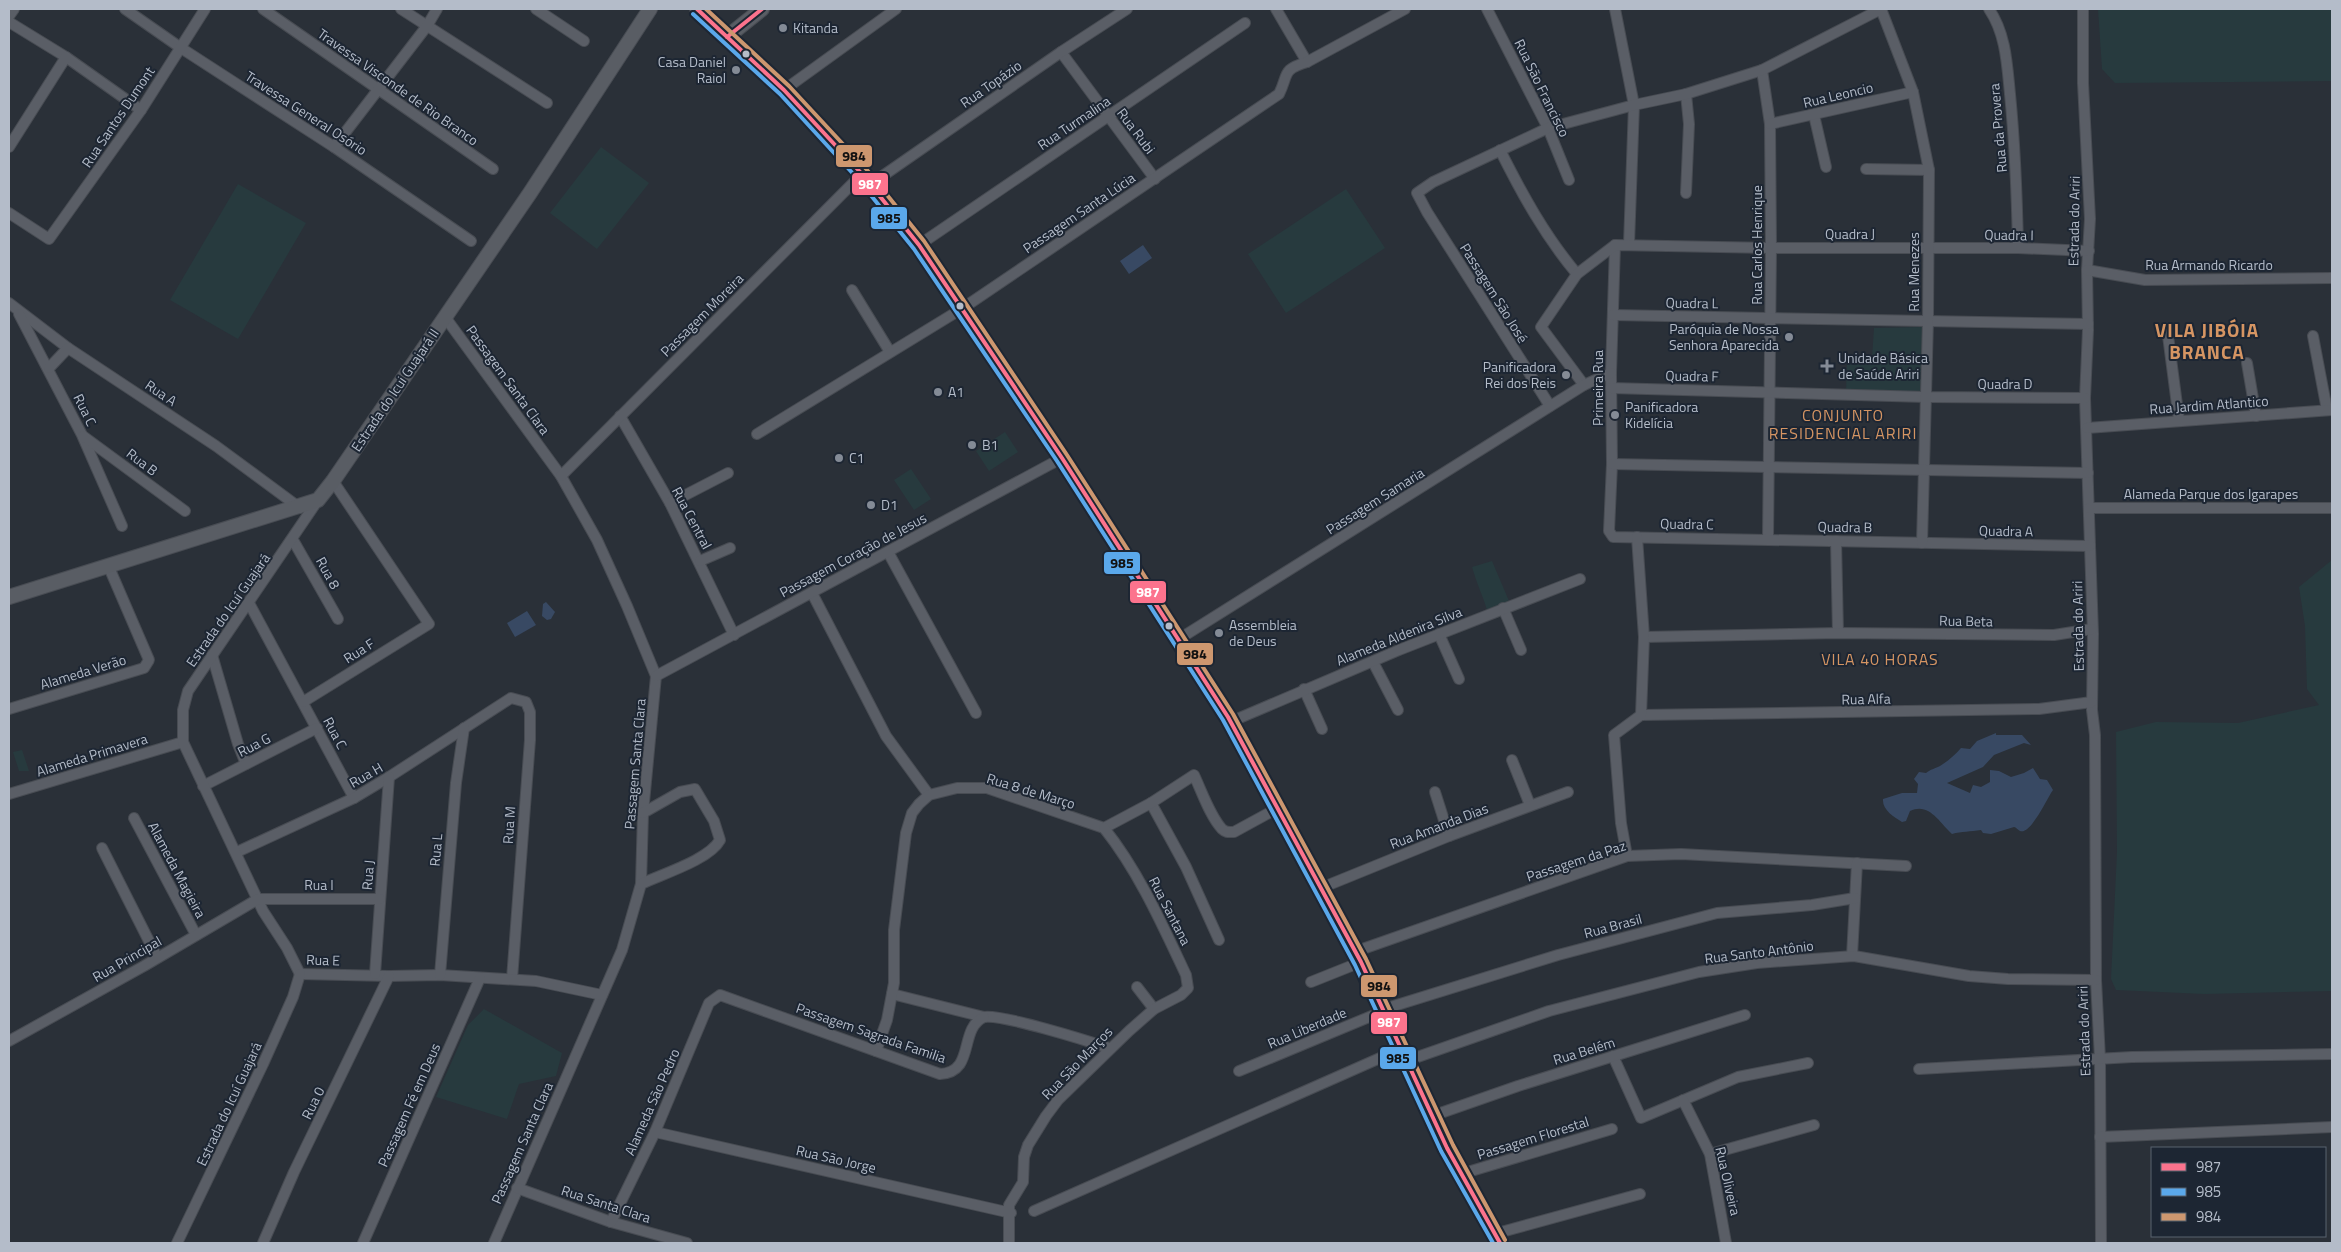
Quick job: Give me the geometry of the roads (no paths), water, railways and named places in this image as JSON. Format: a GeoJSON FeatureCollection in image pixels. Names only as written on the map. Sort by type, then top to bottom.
{"type":"FeatureCollection","features":[{"type":"Feature","properties":{"kind":"main road","name":"Estrada do Icui Guajará II"},"geometry":{"type":"LineString","coordinates":[[318,500],[333,481],[530,193],[650,9]]}},
{"type":"Feature","properties":{"kind":"main road"},"geometry":{"type":"LineString","coordinates":[[697,9],[784,90],[866,179],[919,246],[963,308],[1062,458],[1179,639],[1230,722],[1278,808],[1358,957],[1384,1009],[1432,1116],[1497,1239]]}},
{"type":"Feature","properties":{"kind":"main road"},"geometry":{"type":"LineString","coordinates":[[727,37],[762,9]]}},
{"type":"Feature","properties":{"kind":"main road"},"geometry":{"type":"LineString","coordinates":[[9,598],[108,565],[318,500]]}},
{"type":"Feature","properties":{"kind":"street"},"geometry":{"type":"LineString","coordinates":[[9,16],[14,9]]}},
{"type":"Feature","properties":{"kind":"street","name":"Travessa General Osório"},"geometry":{"type":"LineString","coordinates":[[125,9],[472,241]]}},
{"type":"Feature","properties":{"kind":"street","name":"Rua Santos Dumont"},"geometry":{"type":"LineString","coordinates":[[9,213],[49,239],[141,110],[205,9]]}},
{"type":"Feature","properties":{"kind":"street","name":"Travessa Visconde de Rio Branco"},"geometry":{"type":"LineString","coordinates":[[263,9],[376,90],[493,170]]}},
{"type":"Feature","properties":{"kind":"street"},"geometry":{"type":"LineString","coordinates":[[401,9],[547,103]]}},
{"type":"Feature","properties":{"kind":"street"},"geometry":{"type":"LineString","coordinates":[[334,147],[438,9]]}},
{"type":"Feature","properties":{"kind":"street"},"geometry":{"type":"LineString","coordinates":[[536,9],[584,41]]}},
{"type":"Feature","properties":{"kind":"street"},"geometry":{"type":"LineString","coordinates":[[784,90],[896,9]]}},
{"type":"Feature","properties":{"kind":"street","name":"Rua Topázio"},"geometry":{"type":"LineString","coordinates":[[866,179],[1127,9]]}},
{"type":"Feature","properties":{"kind":"street"},"geometry":{"type":"LineString","coordinates":[[1276,9],[1307,62]]}},
{"type":"Feature","properties":{"kind":"street","name":"Passagem Santa Lúcia"},"geometry":{"type":"LineString","coordinates":[[757,434],[963,308],[1279,94],[1288,71],[1405,9]]}},
{"type":"Feature","properties":{"kind":"street","name":"Rua São Francisco"},"geometry":{"type":"LineString","coordinates":[[1487,9],[1548,128],[1569,180]]}},
{"type":"Feature","properties":{"kind":"street"},"geometry":{"type":"LineString","coordinates":[[1615,9],[1634,105],[1629,244]]}},
{"type":"Feature","properties":{"kind":"street"},"geometry":{"type":"LineString","coordinates":[[1577,274],[1553,245],[1531,209],[1500,150],[1548,128],[1634,105],[1686,94],[1762,70],[1881,9]]}},
{"type":"Feature","properties":{"kind":"street","name":"Rua Menezes"},"geometry":{"type":"LineString","coordinates":[[1881,9],[1913,92],[1929,170],[1928,320],[1922,542]]}},
{"type":"Feature","properties":{"kind":"street","name":"Rua da Provera"},"geometry":{"type":"LineString","coordinates":[[1989,9],[1997,21],[2006,53],[2016,167],[2018,248]]}},
{"type":"Feature","properties":{"kind":"street","name":"Estrada do Ariri"},"geometry":{"type":"LineString","coordinates":[[2083,9],[2090,219],[2087,270],[2088,324],[2085,398],[2092,629],[2092,702],[2095,735],[2096,980],[2100,1059],[2101,1243]]}},
{"type":"Feature","properties":{"kind":"street"},"geometry":{"type":"LineString","coordinates":[[9,22],[66,57],[141,110]]}},
{"type":"Feature","properties":{"kind":"street","name":"Rua Turmalina"},"geometry":{"type":"LineString","coordinates":[[919,246],[1244,23]]}},
{"type":"Feature","properties":{"kind":"street","name":"Rua Rubi"},"geometry":{"type":"LineString","coordinates":[[1061,52],[1154,179]]}},
{"type":"Feature","properties":{"kind":"street"},"geometry":{"type":"LineString","coordinates":[[9,147],[66,57]]}},
{"type":"Feature","properties":{"kind":"street","name":"Rua Carlos Henrique"},"geometry":{"type":"LineString","coordinates":[[1762,70],[1770,124],[1771,392],[1768,539]]}},
{"type":"Feature","properties":{"kind":"street","name":"Rua Leoncio"},"geometry":{"type":"LineString","coordinates":[[1770,124],[1913,92]]}},
{"type":"Feature","properties":{"kind":"street"},"geometry":{"type":"LineString","coordinates":[[1686,94],[1689,124],[1686,193]]}},
{"type":"Feature","properties":{"kind":"street"},"geometry":{"type":"LineString","coordinates":[[1814,115],[1826,167]]}},
{"type":"Feature","properties":{"kind":"street","name":"Passagem São José"},"geometry":{"type":"LineString","coordinates":[[1500,150],[1433,182],[1417,193],[1432,220],[1550,406]]}},
{"type":"Feature","properties":{"kind":"street"},"geometry":{"type":"LineString","coordinates":[[1866,169],[1929,170]]}},
{"type":"Feature","properties":{"kind":"street","name":"Passagem Moreira"},"geometry":{"type":"LineString","coordinates":[[561,476],[620,416],[866,179]]}},
{"type":"Feature","properties":{"kind":"street"},"geometry":{"type":"LineString","coordinates":[[1584,385],[1541,327],[1577,274],[1615,245],[1771,248]]}},
{"type":"Feature","properties":{"kind":"street","name":"Primeira Rua"},"geometry":{"type":"LineString","coordinates":[[1609,531],[1612,464],[1611,373],[1615,245]]}},
{"type":"Feature","properties":{"kind":"street","name":"Quadra J"},"geometry":{"type":"LineString","coordinates":[[1771,248],[1928,248]]}},
{"type":"Feature","properties":{"kind":"street","name":"Quadra I"},"geometry":{"type":"LineString","coordinates":[[1928,248],[2018,248],[2089,251]]}},
{"type":"Feature","properties":{"kind":"street","name":"Rua Armando Ricardo"},"geometry":{"type":"LineString","coordinates":[[2087,270],[2145,280],[2332,278]]}},
{"type":"Feature","properties":{"kind":"street"},"geometry":{"type":"LineString","coordinates":[[852,290],[890,352]]}},
{"type":"Feature","properties":{"kind":"street","name":"Rua A"},"geometry":{"type":"LineString","coordinates":[[13,307],[68,348],[216,446],[304,512],[306,519]]}},
{"type":"Feature","properties":{"kind":"street","name":"Rua C"},"geometry":{"type":"LineString","coordinates":[[13,307],[49,368],[82,435],[122,526]]}},
{"type":"Feature","properties":{"kind":"street","name":"Quadra L"},"geometry":{"type":"LineString","coordinates":[[1613,315],[1771,318]]}},
{"type":"Feature","properties":{"kind":"street","name":"Passagem Santa Clara"},"geometry":{"type":"LineString","coordinates":[[445,317],[561,476],[600,548],[628,606],[656,676],[643,813],[641,884],[622,950],[494,1243]]}},
{"type":"Feature","properties":{"kind":"street"},"geometry":{"type":"LineString","coordinates":[[1771,318],[2088,324]]}},
{"type":"Feature","properties":{"kind":"street"},"geometry":{"type":"LineString","coordinates":[[2167,328],[2179,420]]}},
{"type":"Feature","properties":{"kind":"street"},"geometry":{"type":"LineString","coordinates":[[2313,336],[2330,410]]}},
{"type":"Feature","properties":{"kind":"street"},"geometry":{"type":"LineString","coordinates":[[49,368],[68,348]]}},
{"type":"Feature","properties":{"kind":"street"},"geometry":{"type":"LineString","coordinates":[[2247,363],[2256,416]]}},
{"type":"Feature","properties":{"kind":"street","name":"Passagem Samaria"},"geometry":{"type":"LineString","coordinates":[[1179,639],[1584,385],[1611,373]]}},
{"type":"Feature","properties":{"kind":"street","name":"Quadra F"},"geometry":{"type":"LineString","coordinates":[[1611,388],[1926,397]]}},
{"type":"Feature","properties":{"kind":"street","name":"Quadra D"},"geometry":{"type":"LineString","coordinates":[[1926,397],[2085,398]]}},
{"type":"Feature","properties":{"kind":"street","name":"Rua Jardim Atlantico"},"geometry":{"type":"LineString","coordinates":[[2087,428],[2330,410]]}},
{"type":"Feature","properties":{"kind":"street","name":"Rua Central"},"geometry":{"type":"LineString","coordinates":[[620,416],[670,503],[700,561],[734,635]]}},
{"type":"Feature","properties":{"kind":"street","name":"Rua B"},"geometry":{"type":"LineString","coordinates":[[82,435],[185,511]]}},
{"type":"Feature","properties":{"kind":"street","name":"Passagem Coração de Jesus"},"geometry":{"type":"LineString","coordinates":[[656,676],[1062,458]]}},
{"type":"Feature","properties":{"kind":"street"},"geometry":{"type":"LineString","coordinates":[[1612,464],[2088,473]]}},
{"type":"Feature","properties":{"kind":"street"},"geometry":{"type":"LineString","coordinates":[[670,503],[728,472]]}},
{"type":"Feature","properties":{"kind":"street","name":"Rua F"},"geometry":{"type":"LineString","coordinates":[[303,702],[429,624],[333,481]]}},
{"type":"Feature","properties":{"kind":"street","name":"Estrada do Icuí Guajará"},"geometry":{"type":"LineString","coordinates":[[183,742],[183,710],[188,691],[293,540],[318,500]]}},
{"type":"Feature","properties":{"kind":"street","name":"Alameda Parque dos Igarapes"},"geometry":{"type":"LineString","coordinates":[[2089,508],[2332,508]]}},
{"type":"Feature","properties":{"kind":"street","name":"Quadra C"},"geometry":{"type":"LineString","coordinates":[[1609,531],[1612,537],[1768,539]]}},
{"type":"Feature","properties":{"kind":"street"},"geometry":{"type":"LineString","coordinates":[[1627,856],[1621,823],[1614,735],[1641,715],[1644,637],[1637,537]]}},
{"type":"Feature","properties":{"kind":"street","name":"Quadra B"},"geometry":{"type":"LineString","coordinates":[[1768,539],[1922,542]]}},
{"type":"Feature","properties":{"kind":"street","name":"Rua 8"},"geometry":{"type":"LineString","coordinates":[[293,540],[338,619]]}},
{"type":"Feature","properties":{"kind":"street"},"geometry":{"type":"LineString","coordinates":[[1836,541],[1838,633]]}},
{"type":"Feature","properties":{"kind":"street","name":"Quadra A"},"geometry":{"type":"LineString","coordinates":[[1922,542],[2090,546]]}},
{"type":"Feature","properties":{"kind":"street"},"geometry":{"type":"LineString","coordinates":[[700,561],[730,548]]}},
{"type":"Feature","properties":{"kind":"street"},"geometry":{"type":"LineString","coordinates":[[888,552],[976,712]]}},
{"type":"Feature","properties":{"kind":"street","name":"Alameda Verão"},"geometry":{"type":"LineString","coordinates":[[9,709],[144,668],[147,664],[149,660],[108,565]]}},
{"type":"Feature","properties":{"kind":"street","name":"Alameda Aldenira Silva"},"geometry":{"type":"LineString","coordinates":[[1230,722],[1304,689],[1502,608],[1580,579]]}},
{"type":"Feature","properties":{"kind":"street"},"geometry":{"type":"LineString","coordinates":[[812,592],[886,736],[929,795],[912,813],[906,833],[897,893],[892,994],[887,1020],[876,1051]]}},
{"type":"Feature","properties":{"kind":"street","name":"Rua C"},"geometry":{"type":"LineString","coordinates":[[250,603],[354,798]]}},
{"type":"Feature","properties":{"kind":"street"},"geometry":{"type":"LineString","coordinates":[[1502,608],[1521,650]]}},
{"type":"Feature","properties":{"kind":"street","name":"Rua Beta"},"geometry":{"type":"LineString","coordinates":[[1644,637],[1838,633],[2054,635],[2092,629]]}},
{"type":"Feature","properties":{"kind":"street"},"geometry":{"type":"LineString","coordinates":[[1439,634],[1459,679]]}},
{"type":"Feature","properties":{"kind":"street"},"geometry":{"type":"LineString","coordinates":[[212,655],[238,744],[246,764]]}},
{"type":"Feature","properties":{"kind":"street"},"geometry":{"type":"LineString","coordinates":[[1373,662],[1398,710]]}},
{"type":"Feature","properties":{"kind":"street"},"geometry":{"type":"LineString","coordinates":[[1304,689],[1322,728]]}},
{"type":"Feature","properties":{"kind":"street","name":"Rua M"},"geometry":{"type":"LineString","coordinates":[[500,705],[511,698],[521,699],[526,702],[530,712],[530,740],[512,980]]}},
{"type":"Feature","properties":{"kind":"street","name":"Rua Alfa"},"geometry":{"type":"LineString","coordinates":[[1641,715],[2039,709],[2092,702]]}},
{"type":"Feature","properties":{"kind":"street","name":"Rua H"},"geometry":{"type":"LineString","coordinates":[[237,852],[354,798],[390,777],[500,705]]}},
{"type":"Feature","properties":{"kind":"street","name":"Rua G"},"geometry":{"type":"LineString","coordinates":[[203,786],[317,728]]}},
{"type":"Feature","properties":{"kind":"street","name":"Rua L"},"geometry":{"type":"LineString","coordinates":[[440,975],[456,783],[464,728]]}},
{"type":"Feature","properties":{"kind":"street","name":"Rua E"},"geometry":{"type":"LineString","coordinates":[[183,742],[237,852],[258,900],[300,974],[440,975],[536,981],[602,995]]}},
{"type":"Feature","properties":{"kind":"street","name":"Alameda Primavera"},"geometry":{"type":"LineString","coordinates":[[9,794],[183,742]]}},
{"type":"Feature","properties":{"kind":"street"},"geometry":{"type":"LineString","coordinates":[[1512,760],[1530,805]]}},
{"type":"Feature","properties":{"kind":"street"},"geometry":{"type":"LineString","coordinates":[[1104,828],[1151,803],[1194,775],[1222,829],[1226,832],[1234,832],[1278,808]]}},
{"type":"Feature","properties":{"kind":"street","name":"Rua J"},"geometry":{"type":"LineString","coordinates":[[375,974],[390,777]]}},
{"type":"Feature","properties":{"kind":"street","name":"Rua 8 de Março"},"geometry":{"type":"LineString","coordinates":[[929,795],[957,788],[987,788],[1104,828]]}},
{"type":"Feature","properties":{"kind":"street"},"geometry":{"type":"LineString","coordinates":[[641,884],[699,858],[716,847],[720,840],[714,821],[696,789],[680,792],[643,813]]}},
{"type":"Feature","properties":{"kind":"street"},"geometry":{"type":"LineString","coordinates":[[1435,792],[1449,836]]}},
{"type":"Feature","properties":{"kind":"street","name":"Rua Amanda Dias"},"geometry":{"type":"LineString","coordinates":[[1321,888],[1449,836],[1568,792]]}},
{"type":"Feature","properties":{"kind":"street"},"geometry":{"type":"LineString","coordinates":[[1151,803],[1186,867],[1219,940]]}},
{"type":"Feature","properties":{"kind":"street","name":"Alameda Magieira"},"geometry":{"type":"LineString","coordinates":[[134,818],[196,935]]}},
{"type":"Feature","properties":{"kind":"street","name":"Rua Santana"},"geometry":{"type":"LineString","coordinates":[[1104,828],[1125,854],[1189,984],[1186,991],[1167,1003]]}},
{"type":"Feature","properties":{"kind":"street"},"geometry":{"type":"LineString","coordinates":[[102,848],[157,957]]}},
{"type":"Feature","properties":{"kind":"street","name":"Passagem da Paz"},"geometry":{"type":"LineString","coordinates":[[1311,982],[1358,957],[1627,856],[1681,854],[1906,866]]}},
{"type":"Feature","properties":{"kind":"street"},"geometry":{"type":"LineString","coordinates":[[1852,956],[1857,864]]}},
{"type":"Feature","properties":{"kind":"street","name":"Rua Brasil"},"geometry":{"type":"LineString","coordinates":[[1384,1009],[1558,955],[1717,912],[1812,905],[1855,898]]}},
{"type":"Feature","properties":{"kind":"street","name":"Rua I"},"geometry":{"type":"LineString","coordinates":[[258,900],[380,899]]}},
{"type":"Feature","properties":{"kind":"street","name":"Rua Principal"},"geometry":{"type":"LineString","coordinates":[[9,1041],[258,900]]}},
{"type":"Feature","properties":{"kind":"street","name":"Rua Santo Antônio"},"geometry":{"type":"LineString","coordinates":[[1406,1061],[1549,1011],[1699,972],[1757,963],[1852,956],[1969,976],[2008,979],[2096,980]]}},
{"type":"Feature","properties":{"kind":"street","name":"Estrada do Icuí Guajará"},"geometry":{"type":"LineString","coordinates":[[177,1243],[263,1064],[293,997],[300,974]]}},
{"type":"Feature","properties":{"kind":"street","name":"Rua 0"},"geometry":{"type":"LineString","coordinates":[[263,1243],[294,1172],[389,976]]}},
{"type":"Feature","properties":{"kind":"street","name":"Passagem Fé em Deus"},"geometry":{"type":"LineString","coordinates":[[363,1243],[480,978]]}},
{"type":"Feature","properties":{"kind":"street"},"geometry":{"type":"LineString","coordinates":[[1137,987],[1154,1010]]}},
{"type":"Feature","properties":{"kind":"street"},"geometry":{"type":"LineString","coordinates":[[892,994],[984,1017],[1003,1019],[1109,1048]]}},
{"type":"Feature","properties":{"kind":"street","name":"Passagem Sagrada Familia"},"geometry":{"type":"LineString","coordinates":[[720,995],[940,1074],[949,1073],[958,1066],[964,1058],[974,1026],[984,1017]]}},
{"type":"Feature","properties":{"kind":"street","name":"Alameda São Pedro"},"geometry":{"type":"LineString","coordinates":[[611,1222],[656,1132],[709,1003],[720,995]]}},
{"type":"Feature","properties":{"kind":"street","name":"Rua São Marços"},"geometry":{"type":"LineString","coordinates":[[1009,1243],[1010,1205],[1023,1182],[1024,1157],[1036,1130],[1058,1100],[1109,1048],[1154,1010],[1167,1003]]}},
{"type":"Feature","properties":{"kind":"street","name":"Rua Liberdade"},"geometry":{"type":"LineString","coordinates":[[1239,1071],[1374,1016],[1384,1009]]}},
{"type":"Feature","properties":{"kind":"street","name":"Rua Belém"},"geometry":{"type":"LineString","coordinates":[[1432,1116],[1518,1086],[1745,1015]]}},
{"type":"Feature","properties":{"kind":"street"},"geometry":{"type":"LineString","coordinates":[[1034,1211],[1372,1062],[1400,1047]]}},
{"type":"Feature","properties":{"kind":"street"},"geometry":{"type":"LineString","coordinates":[[1919,1069],[2100,1059],[2332,1054]]}},
{"type":"Feature","properties":{"kind":"street"},"geometry":{"type":"LineString","coordinates":[[1613,1056],[1641,1118],[1738,1077],[1808,1063]]}},
{"type":"Feature","properties":{"kind":"street","name":"Rua Oliveira"},"geometry":{"type":"LineString","coordinates":[[1683,1100],[1710,1154],[1726,1243]]}},
{"type":"Feature","properties":{"kind":"street"},"geometry":{"type":"LineString","coordinates":[[1710,1154],[1814,1125]]}},
{"type":"Feature","properties":{"kind":"street"},"geometry":{"type":"LineString","coordinates":[[2100,1137],[2332,1127]]}},
{"type":"Feature","properties":{"kind":"street","name":"Passagem Florestal"},"geometry":{"type":"LineString","coordinates":[[1461,1174],[1612,1129]]}},
{"type":"Feature","properties":{"kind":"street","name":"Rua São Jorge"},"geometry":{"type":"LineString","coordinates":[[656,1132],[1011,1213]]}},
{"type":"Feature","properties":{"kind":"street","name":"Rua Santa Clara"},"geometry":{"type":"LineString","coordinates":[[517,1188],[611,1222],[687,1243]]}},
{"type":"Feature","properties":{"kind":"street"},"geometry":{"type":"LineString","coordinates":[[1497,1239],[1640,1194]]}},
{"type":"Feature","properties":{"kind":"water"},"geometry":{"type":"Polygon","coordinates":[[[1143,245],[1152,258],[1129,274],[1120,261],[1143,245]]]}},
{"type":"Feature","properties":{"kind":"water"},"geometry":{"type":"Polygon","coordinates":[[[546,602],[555,612],[551,619],[547,620],[542,616],[543,604],[546,602]]]}},
{"type":"Feature","properties":{"kind":"water"},"geometry":{"type":"Polygon","coordinates":[[[527,611],[536,625],[515,637],[507,623],[527,611]]]}},
{"type":"Feature","properties":{"kind":"water"},"geometry":{"type":"Polygon","coordinates":[[[1996,733],[1996,735],[2022,735],[2031,745],[2024,743],[1994,755],[1983,767],[1947,783],[1970,793],[1973,785],[1981,787],[1990,782],[1990,770],[1999,771],[2011,777],[2033,768],[2040,779],[2047,780],[2053,790],[2034,822],[2024,831],[2014,827],[1991,834],[1983,833],[1981,830],[1952,834],[1933,815],[1923,809],[1910,811],[1906,821],[1902,822],[1886,810],[1883,799],[1902,793],[1917,793],[1918,784],[1914,779],[1919,772],[1926,773],[1940,766],[1961,748],[1970,749],[1977,741],[1996,733]]]}},
{"type":"Feature","properties":{"kind":"place","name":"Kitanda"},"geometry":{"type":"Point","coordinates":[783,28]}},
{"type":"Feature","properties":{"kind":"place","name":"Casa Daniel Raiol"},"geometry":{"type":"Point","coordinates":[736,70]}},
{"type":"Feature","properties":{"kind":"place","name":"Paróquia de Nossa Senhora Aparecida"},"geometry":{"type":"Point","coordinates":[1789,337]}},
{"type":"Feature","properties":{"kind":"place","name":"Unidade Básica de Saúde Ariri"},"geometry":{"type":"Point","coordinates":[1827,366]}},
{"type":"Feature","properties":{"kind":"place","name":"Panificadora Rei dos Reis"},"geometry":{"type":"Point","coordinates":[1566,375]}},
{"type":"Feature","properties":{"kind":"place","name":"A1"},"geometry":{"type":"Point","coordinates":[938,392]}},
{"type":"Feature","properties":{"kind":"place","name":"Panificadora Kidelícia"},"geometry":{"type":"Point","coordinates":[1615,415]}},
{"type":"Feature","properties":{"kind":"place","name":"B1"},"geometry":{"type":"Point","coordinates":[972,445]}},
{"type":"Feature","properties":{"kind":"place","name":"C1"},"geometry":{"type":"Point","coordinates":[839,458]}},
{"type":"Feature","properties":{"kind":"place","name":"D1"},"geometry":{"type":"Point","coordinates":[871,505]}},
{"type":"Feature","properties":{"kind":"place","name":"Assembleia de Deus"},"geometry":{"type":"Point","coordinates":[1219,633]}},
{"type":"Feature","properties":{"kind":"district","name":"VILA JIBÓIA BRANCA"},"geometry":{"type":"Point","coordinates":[2207,341]}},
{"type":"Feature","properties":{"kind":"district","name":"CONJUNTO RESIDENCIAL ARIRI"},"geometry":{"type":"Point","coordinates":[1843,424]}},
{"type":"Feature","properties":{"kind":"district","name":"VILA 40 HORAS"},"geometry":{"type":"Point","coordinates":[1880,659]}}]}
